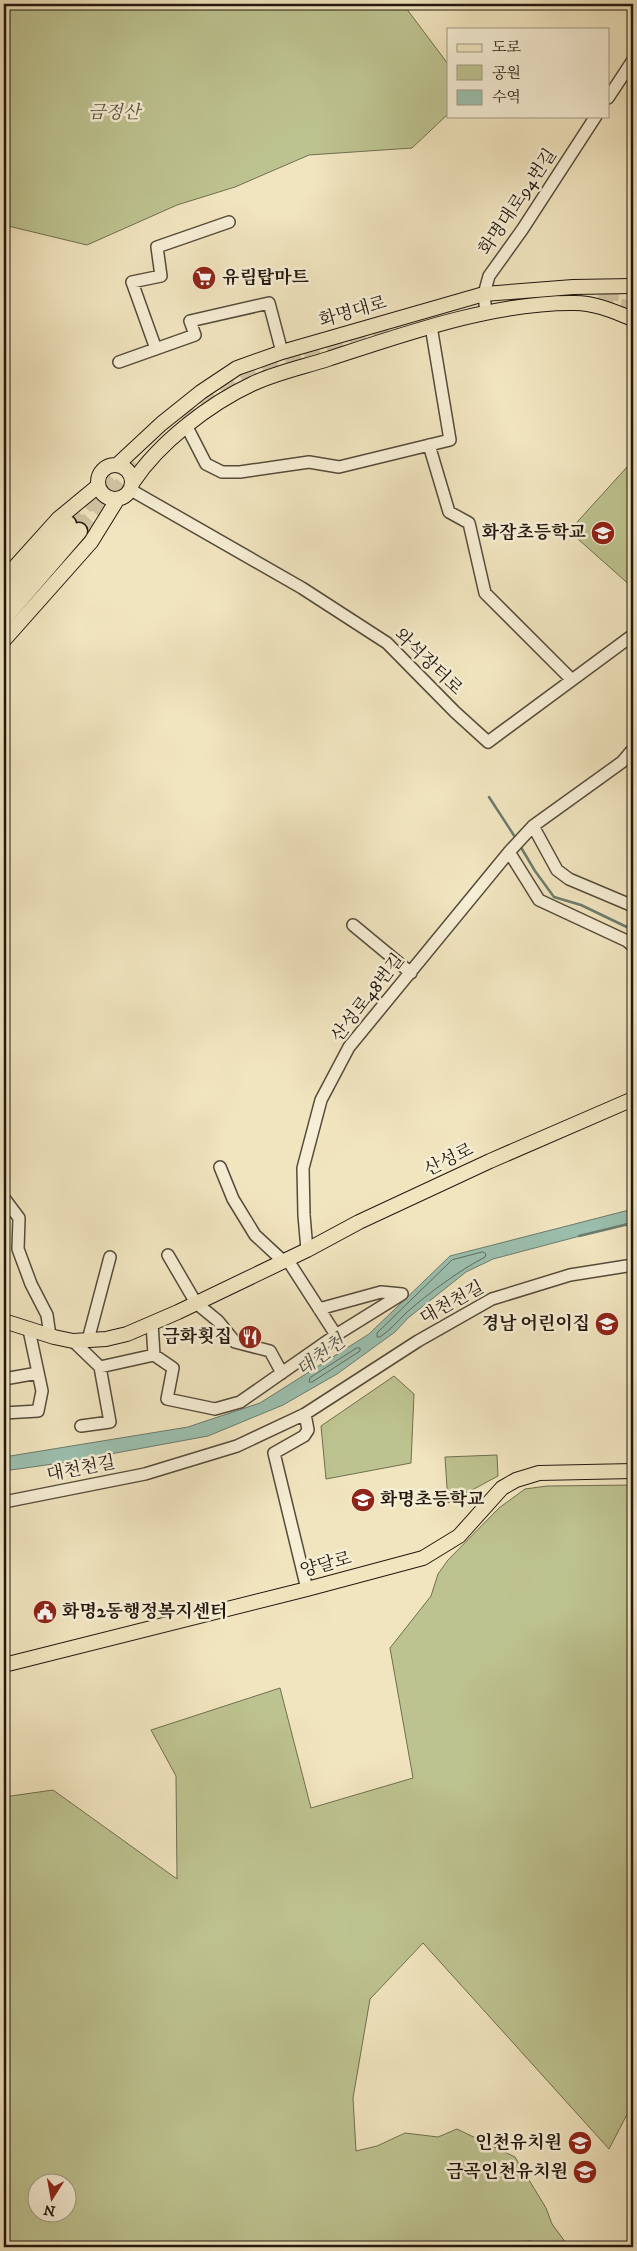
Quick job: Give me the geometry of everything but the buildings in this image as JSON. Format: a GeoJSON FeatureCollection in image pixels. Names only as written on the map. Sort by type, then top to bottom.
{"type":"FeatureCollection","features":[{"type":"Feature","properties":{"kind":"highway"},"geometry":{"type":"LineString","coordinates":[[4,598],[74,527],[4,618]]}},
{"type":"Feature","properties":{"kind":"main road","name":"화명대로"},"geometry":{"type":"LineString","coordinates":[[117,464],[161,424],[201,392],[238,368],[282,352],[484,294],[573,287],[633,286]]}},
{"type":"Feature","properties":{"kind":"main road","name":"화명대로"},"geometry":{"type":"LineString","coordinates":[[132,486],[141,470],[171,438],[216,404],[252,383],[432,326],[486,313],[575,303],[593,305],[633,319]]}},
{"type":"Feature","properties":{"kind":"main road"},"geometry":{"type":"LineString","coordinates":[[117,464],[131,474],[132,486],[125,497],[117,500],[109,499],[102,494],[98,486],[98,478],[102,470],[117,464]]}},
{"type":"Feature","properties":{"kind":"main road"},"geometry":{"type":"LineString","coordinates":[[4,580],[58,519],[98,486]]}},
{"type":"Feature","properties":{"kind":"main road"},"geometry":{"type":"LineString","coordinates":[[4,640],[92,542],[117,500]]}},
{"type":"Feature","properties":{"kind":"main road","name":"산성로"},"geometry":{"type":"LineString","coordinates":[[4,1321],[50,1336],[81,1341],[120,1336],[152,1323],[307,1250],[360,1222],[490,1161],[633,1099]]}},
{"type":"Feature","properties":{"kind":"main road","name":"양달로"},"geometry":{"type":"LineString","coordinates":[[4,1665],[307,1590],[423,1558],[459,1536],[502,1488],[516,1480],[539,1473],[633,1471]]}},
{"type":"Feature","properties":{"kind":"street"},"geometry":{"type":"LineString","coordinates":[[610,95],[633,60]]}},
{"type":"Feature","properties":{"kind":"street","name":"화명대로94번길"},"geometry":{"type":"LineString","coordinates":[[486,313],[484,294],[489,276],[522,230],[595,118]]}},
{"type":"Feature","properties":{"kind":"street"},"geometry":{"type":"LineString","coordinates":[[156,349],[132,282],[162,276],[157,247],[230,222]]}},
{"type":"Feature","properties":{"kind":"street"},"geometry":{"type":"LineString","coordinates":[[119,362],[195,335],[190,321],[268,303],[282,352]]}},
{"type":"Feature","properties":{"kind":"street"},"geometry":{"type":"LineString","coordinates":[[187,427],[206,464],[222,472],[240,472],[309,462],[339,467],[450,440],[432,326]]}},
{"type":"Feature","properties":{"kind":"street"},"geometry":{"type":"LineString","coordinates":[[429,445],[449,512],[469,523],[484,592],[572,680]]}},
{"type":"Feature","properties":{"kind":"street","name":"와석장터로"},"geometry":{"type":"LineString","coordinates":[[132,486],[302,588],[387,644],[488,742],[633,635]]}},
{"type":"Feature","properties":{"kind":"street","name":"산성로48번길"},"geometry":{"type":"LineString","coordinates":[[307,1250],[303,1168],[321,1100],[350,1047],[509,852],[533,826],[622,762],[633,749]]}},
{"type":"Feature","properties":{"kind":"street"},"geometry":{"type":"LineString","coordinates":[[533,826],[557,870],[569,879],[633,906]]}},
{"type":"Feature","properties":{"kind":"street"},"geometry":{"type":"LineString","coordinates":[[509,852],[539,900],[627,941],[633,946]]}},
{"type":"Feature","properties":{"kind":"street"},"geometry":{"type":"LineString","coordinates":[[353,925],[411,973]]}},
{"type":"Feature","properties":{"kind":"street"},"geometry":{"type":"LineString","coordinates":[[220,1167],[233,1200],[255,1235],[285,1260],[336,1335]]}},
{"type":"Feature","properties":{"kind":"street"},"geometry":{"type":"LineString","coordinates":[[4,1198],[19,1218],[18,1249],[31,1284],[47,1315],[50,1336]]}},
{"type":"Feature","properties":{"kind":"street"},"geometry":{"type":"LineString","coordinates":[[168,1255],[196,1302],[218,1321],[235,1342],[270,1351],[282,1373]]}},
{"type":"Feature","properties":{"kind":"street"},"geometry":{"type":"LineString","coordinates":[[81,1426],[110,1422],[100,1367],[81,1341],[110,1257]]}},
{"type":"Feature","properties":{"kind":"street","name":"대천천길"},"geometry":{"type":"LineString","coordinates":[[4,1502],[145,1474],[237,1446],[268,1433],[304,1414],[418,1341],[492,1299],[570,1275],[633,1265]]}},
{"type":"Feature","properties":{"kind":"street"},"geometry":{"type":"LineString","coordinates":[[100,1367],[154,1355],[172,1368],[167,1399],[215,1409],[240,1402],[336,1335],[402,1294],[381,1292],[319,1309]]}},
{"type":"Feature","properties":{"kind":"street"},"geometry":{"type":"LineString","coordinates":[[152,1323],[154,1355]]}},
{"type":"Feature","properties":{"kind":"street"},"geometry":{"type":"LineString","coordinates":[[4,1413],[38,1411],[42,1391],[29,1330]]}},
{"type":"Feature","properties":{"kind":"street"},"geometry":{"type":"LineString","coordinates":[[4,1379],[38,1373]]}},
{"type":"Feature","properties":{"kind":"street"},"geometry":{"type":"LineString","coordinates":[[274,1453],[304,1436],[308,1430],[304,1414]]}},
{"type":"Feature","properties":{"kind":"street"},"geometry":{"type":"LineString","coordinates":[[268,1433],[307,1590]]}},
{"type":"Feature","properties":{"kind":"green space","name":"금정산"},"geometry":{"type":"Polygon","coordinates":[[[4,4],[403,4],[447,63],[447,115],[412,148],[309,155],[235,187],[177,205],[87,245],[4,225],[4,4]]]}},
{"type":"Feature","properties":{"kind":"green space"},"geometry":{"type":"Polygon","coordinates":[[[627,467],[633,468],[633,588],[569,531],[627,467]]]}},
{"type":"Feature","properties":{"kind":"green space"},"geometry":{"type":"Polygon","coordinates":[[[394,1376],[414,1394],[411,1463],[326,1479],[321,1426],[394,1376]]]}},
{"type":"Feature","properties":{"kind":"green space"},"geometry":{"type":"Polygon","coordinates":[[[497,1455],[498,1476],[448,1503],[445,1457],[497,1455]]]}},
{"type":"Feature","properties":{"kind":"green space"},"geometry":{"type":"Polygon","coordinates":[[[633,1485],[633,2103],[609,2149],[423,1943],[370,1999],[353,2098],[356,2151],[377,2146],[405,2133],[438,2137],[457,2129],[515,2157],[546,2208],[552,2224],[569,2247],[542,2247],[541,2242],[527,2241],[523,2247],[4,2247],[4,1797],[53,1790],[177,1879],[176,1776],[151,1730],[280,1688],[311,1808],[413,1778],[390,1648],[431,1596],[438,1574],[448,1560],[499,1508],[525,1489],[547,1486],[633,1485]]]}},
{"type":"Feature","properties":{"kind":"water","name":"대천천"},"geometry":{"type":"Polygon","coordinates":[[[633,1209],[633,1222],[493,1259],[466,1272],[408,1318],[395,1332],[337,1374],[283,1405],[208,1436],[67,1462],[4,1471],[4,1457],[188,1427],[260,1403],[369,1334],[450,1256],[633,1209]]]}},
{"type":"Feature","properties":{"kind":"waterway"},"geometry":{"type":"LineString","coordinates":[[489,797],[517,840]]}},
{"type":"Feature","properties":{"kind":"waterway"},"geometry":{"type":"LineString","coordinates":[[519,844],[535,871],[554,897],[581,905],[633,930]]}},
{"type":"Feature","properties":{"kind":"waterway","name":"대천천"},"geometry":{"type":"LineString","coordinates":[[579,1236],[633,1223]]}},
{"type":"Feature","properties":{"kind":"tunnel"},"geometry":{"type":"LineString","coordinates":[[603,292],[633,294]]}},
{"type":"Feature","properties":{"kind":"tunnel"},"geometry":{"type":"LineString","coordinates":[[597,302],[633,309]]}},
{"type":"Feature","properties":{"kind":"tunnel"},"geometry":{"type":"LineString","coordinates":[[305,358],[399,330]]}},
{"type":"Feature","properties":{"kind":"tunnel"},"geometry":{"type":"LineString","coordinates":[[180,416],[240,375],[314,348]]}},
{"type":"Feature","properties":{"kind":"tunnel"},"geometry":{"type":"LineString","coordinates":[[68,524],[134,456]]}},
{"type":"Feature","properties":{"kind":"tunnel"},"geometry":{"type":"LineString","coordinates":[[79,531],[142,463]]}},
{"type":"Feature","properties":{"kind":"place","name":"유림탑마트"},"geometry":{"type":"Point","coordinates":[204,278]}},
{"type":"Feature","properties":{"kind":"place","name":"화잠초등학교"},"geometry":{"type":"Point","coordinates":[603,533]}},
{"type":"Feature","properties":{"kind":"place","name":"경남 어린이집"},"geometry":{"type":"Point","coordinates":[607,1324]}},
{"type":"Feature","properties":{"kind":"place","name":"금화횟집"},"geometry":{"type":"Point","coordinates":[250,1337]}},
{"type":"Feature","properties":{"kind":"place","name":"화명초등학교"},"geometry":{"type":"Point","coordinates":[363,1500]}},
{"type":"Feature","properties":{"kind":"place","name":"화명2동행정복지센터"},"geometry":{"type":"Point","coordinates":[45,1612]}},
{"type":"Feature","properties":{"kind":"place","name":"인천유치원"},"geometry":{"type":"Point","coordinates":[580,2143]}},
{"type":"Feature","properties":{"kind":"place","name":"금곡인천유치원"},"geometry":{"type":"Point","coordinates":[585,2172]}}]}
